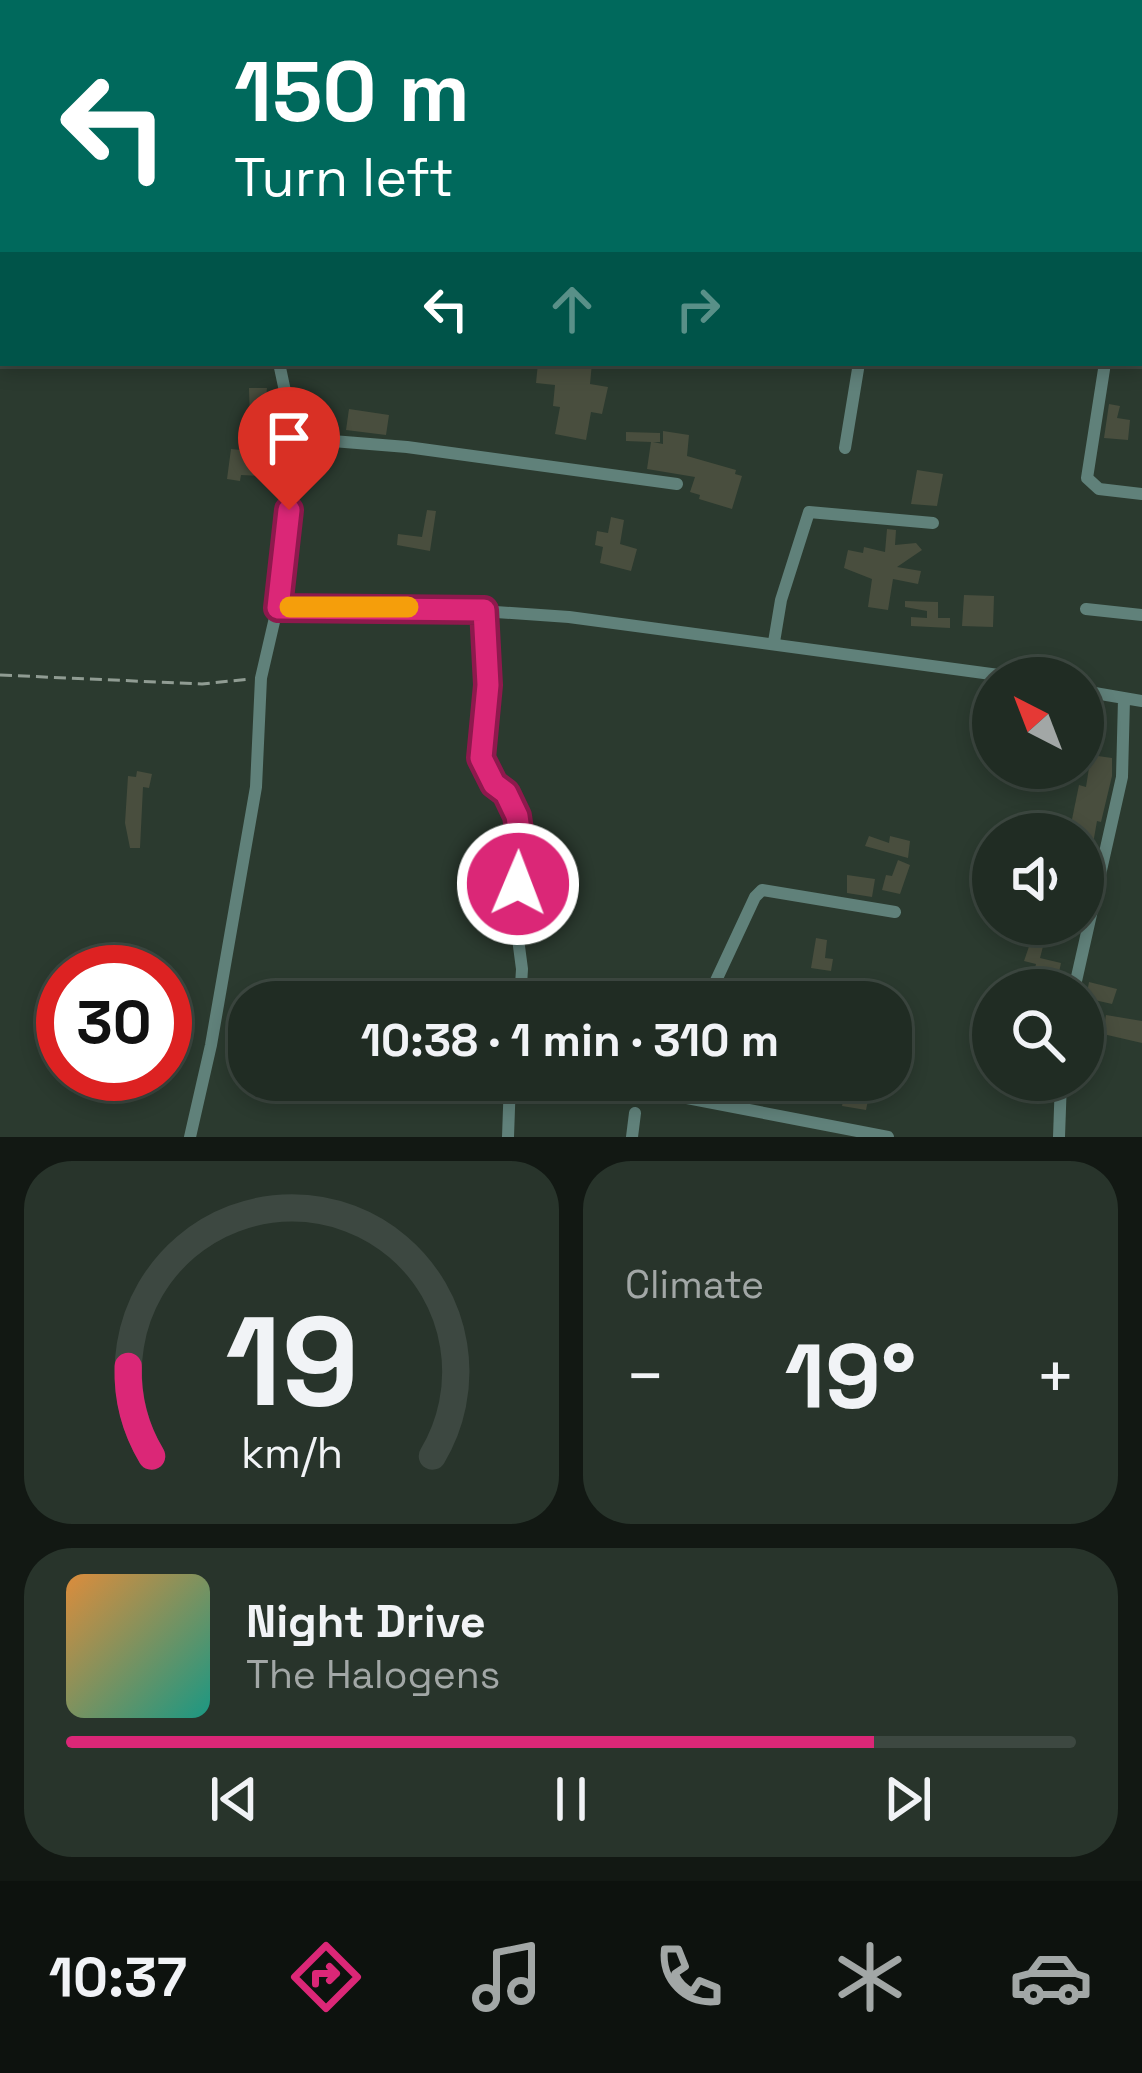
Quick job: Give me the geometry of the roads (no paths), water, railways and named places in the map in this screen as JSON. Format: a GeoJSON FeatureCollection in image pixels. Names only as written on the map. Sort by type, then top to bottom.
{"type":"FeatureCollection","features":[{"type":"Feature","properties":{"kind":"street"},"geometry":{"type":"LineString","coordinates":[[190,1137],[212,1045],[256,787],[261,678],[278,608],[295,438],[280,366]]}},
{"type":"Feature","properties":{"kind":"street"},"geometry":{"type":"LineString","coordinates":[[845,448],[859,366]]}},
{"type":"Feature","properties":{"kind":"street"},"geometry":{"type":"LineString","coordinates":[[1105,366],[1087,478],[1099,489],[1142,494]]}},
{"type":"Feature","properties":{"kind":"street"},"geometry":{"type":"LineString","coordinates":[[295,438],[407,447],[677,484]]}},
{"type":"Feature","properties":{"kind":"street"},"geometry":{"type":"LineString","coordinates":[[774,642],[781,600],[809,512],[933,523]]}},
{"type":"Feature","properties":{"kind":"street"},"geometry":{"type":"LineString","coordinates":[[278,608],[484,610],[774,642],[972,671]]}},
{"type":"Feature","properties":{"kind":"street"},"geometry":{"type":"LineString","coordinates":[[1086,609],[1142,615]]}},
{"type":"Feature","properties":{"kind":"street"},"geometry":{"type":"LineString","coordinates":[[484,610],[488,685],[481,758],[517,816],[521,869],[515,916],[521,981]]}},
{"type":"Feature","properties":{"kind":"street"},"geometry":{"type":"LineString","coordinates":[[1104,695],[1142,701]]}},
{"type":"Feature","properties":{"kind":"street"},"geometry":{"type":"LineString","coordinates":[[1079,969],[1126,756],[1124,699]]}},
{"type":"Feature","properties":{"kind":"street"},"geometry":{"type":"LineString","coordinates":[[716,981],[762,890],[895,912]]}},
{"type":"Feature","properties":{"kind":"street"},"geometry":{"type":"LineString","coordinates":[[508,1137],[509,1101]]}},
{"type":"Feature","properties":{"kind":"street"},"geometry":{"type":"LineString","coordinates":[[702,1101],[888,1137]]}},
{"type":"Feature","properties":{"kind":"street"},"geometry":{"type":"LineString","coordinates":[[1059,1137],[1060,1101]]}},
{"type":"Feature","properties":{"kind":"street"},"geometry":{"type":"LineString","coordinates":[[632,1137],[635,1113]]}}]}
